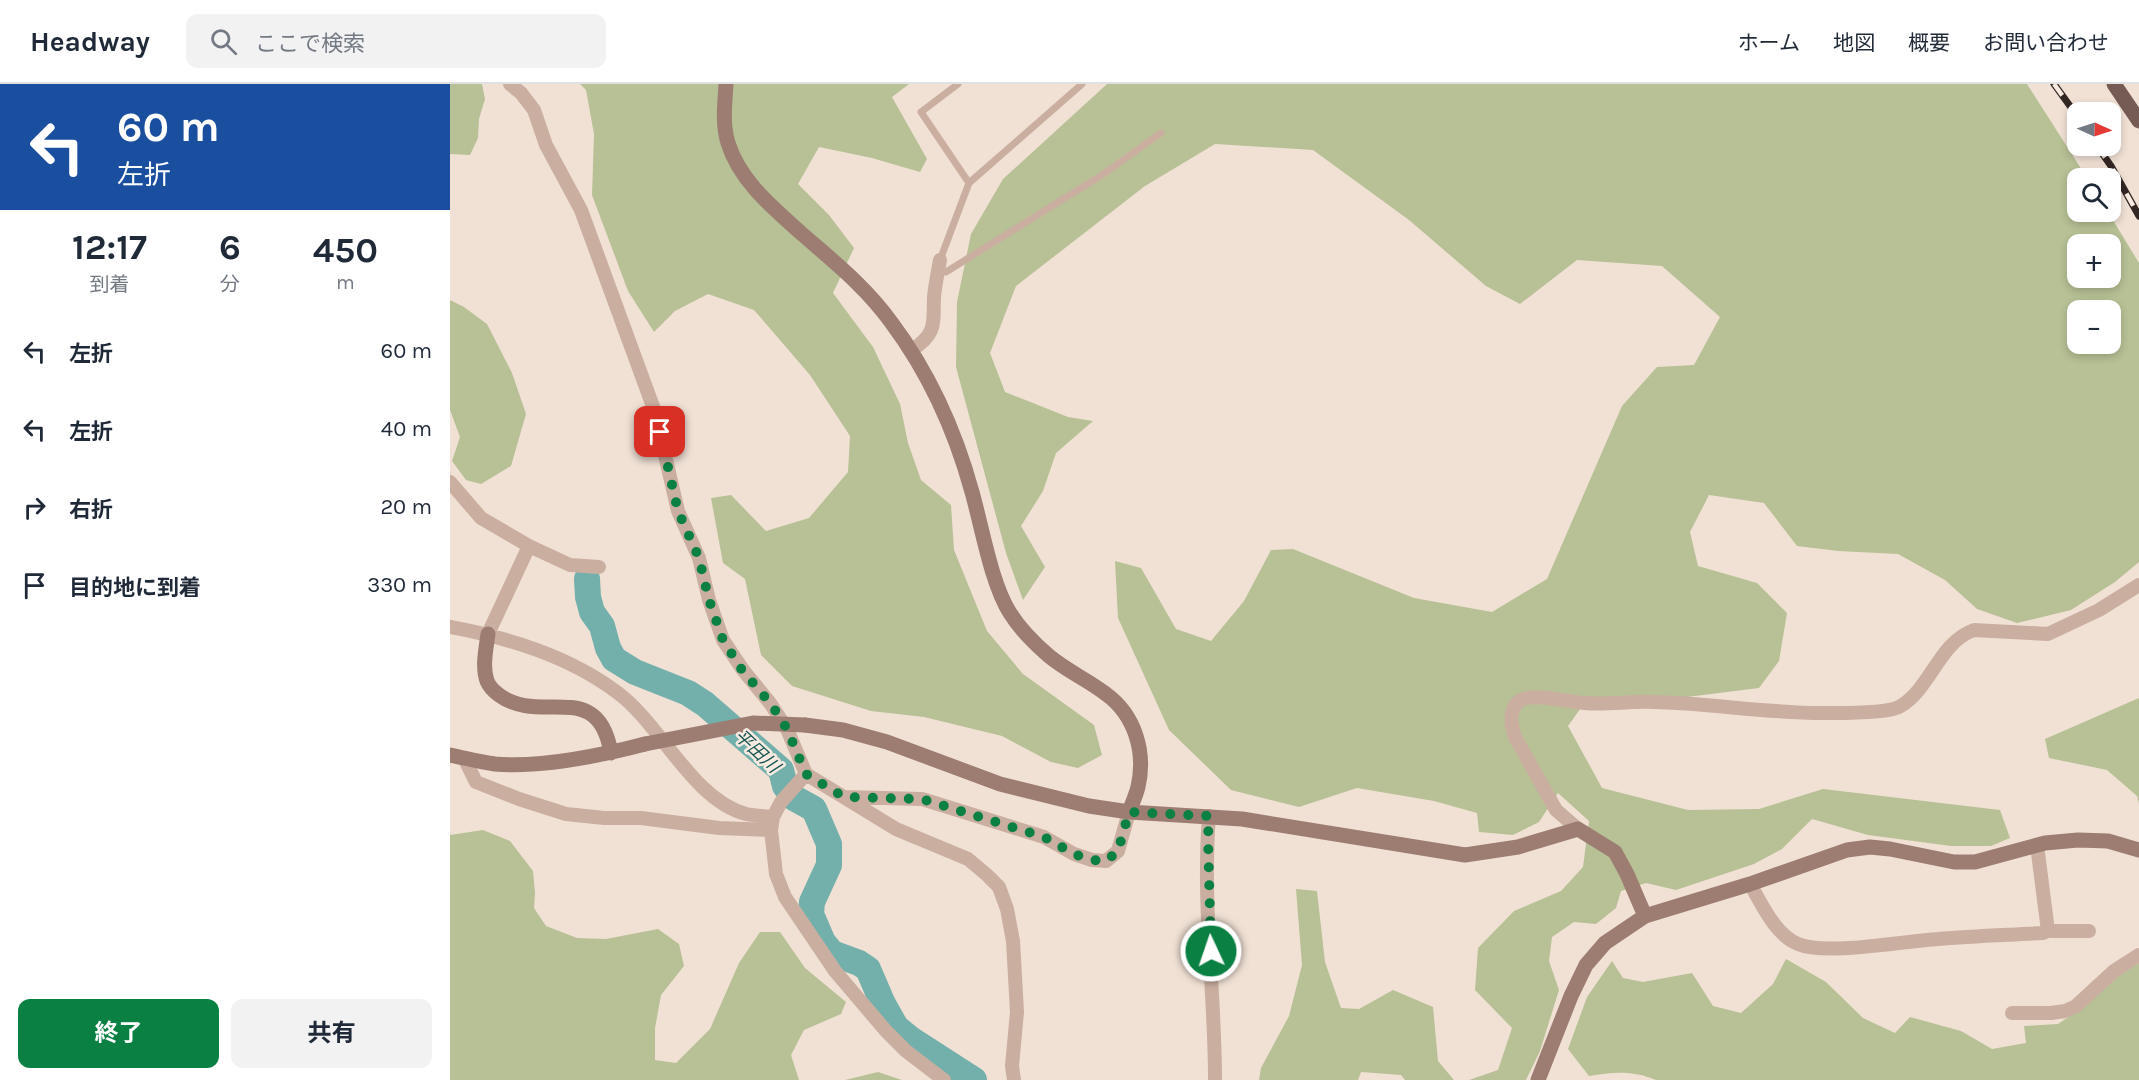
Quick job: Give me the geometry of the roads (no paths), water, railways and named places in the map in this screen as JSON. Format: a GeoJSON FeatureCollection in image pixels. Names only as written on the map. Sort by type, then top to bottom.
{"type":"FeatureCollection","features":[{"type":"Feature","properties":{"kind":"main road"},"geometry":{"type":"LineString","coordinates":[[2114,84],[2139,121]]}},
{"type":"Feature","properties":{"kind":"street"},"geometry":{"type":"LineString","coordinates":[[510,84],[521,93],[534,110],[546,145],[582,210],[655,412],[678,511],[699,558],[709,600],[723,640],[742,670],[781,720],[806,774],[896,829],[968,859],[999,887],[1007,909],[1012,941],[1017,1012],[1012,1066],[1014,1080]]}},
{"type":"Feature","properties":{"kind":"street"},"geometry":{"type":"LineString","coordinates":[[726,84],[724,110],[728,141],[738,164],[759,195],[862,286],[912,350],[940,400],[956,438],[994,575],[1009,611],[1025,633],[1050,657],[1107,694],[1123,710],[1134,728],[1140,747],[1138,786],[1118,851],[1106,861],[1074,854],[1044,837],[922,799],[844,797]]}},
{"type":"Feature","properties":{"kind":"street"},"geometry":{"type":"LineString","coordinates":[[912,350],[930,334],[933,327],[934,296],[939,266]]}},
{"type":"Feature","properties":{"kind":"street"},"geometry":{"type":"LineString","coordinates":[[450,482],[481,518],[530,546],[570,565],[599,567]]}},
{"type":"Feature","properties":{"kind":"street"},"geometry":{"type":"LineString","coordinates":[[530,546],[488,634],[484,662],[487,681],[508,701],[524,705],[588,711],[600,721],[608,735],[611,753]]}},
{"type":"Feature","properties":{"kind":"street"},"geometry":{"type":"LineString","coordinates":[[1645,916],[1615,852],[1578,829],[1556,810],[1511,726],[1512,713],[1519,701],[1529,698],[1586,703],[1651,702],[1778,712],[1822,713],[1897,708],[1918,688],[1956,639],[1965,633],[1974,630],[2048,634],[2099,610],[2139,585]]}},
{"type":"Feature","properties":{"kind":"street"},"geometry":{"type":"LineString","coordinates":[[450,627],[488,634],[571,663],[620,694],[701,785],[721,802],[772,824]]}},
{"type":"Feature","properties":{"kind":"street"},"geometry":{"type":"LineString","coordinates":[[457,756],[496,764],[555,762],[611,753],[706,731],[753,723],[805,724],[843,730],[887,742],[1000,784],[1089,806],[1129,812],[1242,819],[1465,855],[1518,848],[1578,829]]}},
{"type":"Feature","properties":{"kind":"street"},"geometry":{"type":"LineString","coordinates":[[457,756],[476,782],[566,814],[604,818],[641,818],[719,828],[772,824]]}},
{"type":"Feature","properties":{"kind":"street"},"geometry":{"type":"LineString","coordinates":[[806,774],[781,802],[772,824],[777,874],[785,897],[836,971],[886,1031],[906,1051],[944,1080]]}},
{"type":"Feature","properties":{"kind":"street"},"geometry":{"type":"LineString","coordinates":[[1209,816],[1209,928],[1215,1080]]}},
{"type":"Feature","properties":{"kind":"street"},"geometry":{"type":"LineString","coordinates":[[1538,1080],[1571,996],[1586,965],[1605,943],[1645,916],[1750,884],[1847,850],[1870,847],[1890,849],[1954,862],[1975,862],[2037,845],[2078,840],[2108,842],[2139,850]]}},
{"type":"Feature","properties":{"kind":"street"},"geometry":{"type":"LineString","coordinates":[[2037,845],[2048,931]]}},
{"type":"Feature","properties":{"kind":"street"},"geometry":{"type":"LineString","coordinates":[[1750,884],[1767,913],[1785,936],[1796,944],[1812,948],[1834,949],[1940,938],[2048,931],[2089,931]]}},
{"type":"Feature","properties":{"kind":"street"},"geometry":{"type":"LineString","coordinates":[[2012,1013],[2051,1013],[2065,1011],[2076,1006],[2114,971],[2139,955]]}},
{"type":"Feature","properties":{"kind":"lane"},"geometry":{"type":"LineString","coordinates":[[958,84],[921,112],[969,183]]}},
{"type":"Feature","properties":{"kind":"lane"},"geometry":{"type":"LineString","coordinates":[[1082,84],[969,183],[939,266],[946,272],[1102,175],[1161,133]]}},
{"type":"Feature","properties":{"kind":"waterway","name":"平田川"},"geometry":{"type":"LineString","coordinates":[[587,579],[592,612],[602,626],[608,648],[614,659],[635,672],[688,693],[705,704],[781,770],[785,786],[794,798],[814,809],[829,844],[829,865],[812,902],[811,914],[823,942],[832,953],[859,963],[868,969],[896,1027],[974,1080]]}},
{"type":"Feature","properties":{"kind":"railway"},"geometry":{"type":"LineString","coordinates":[[2054,84],[2067,102]]}},
{"type":"Feature","properties":{"kind":"railway"},"geometry":{"type":"LineString","coordinates":[[2104,156],[2139,216]]}}]}
